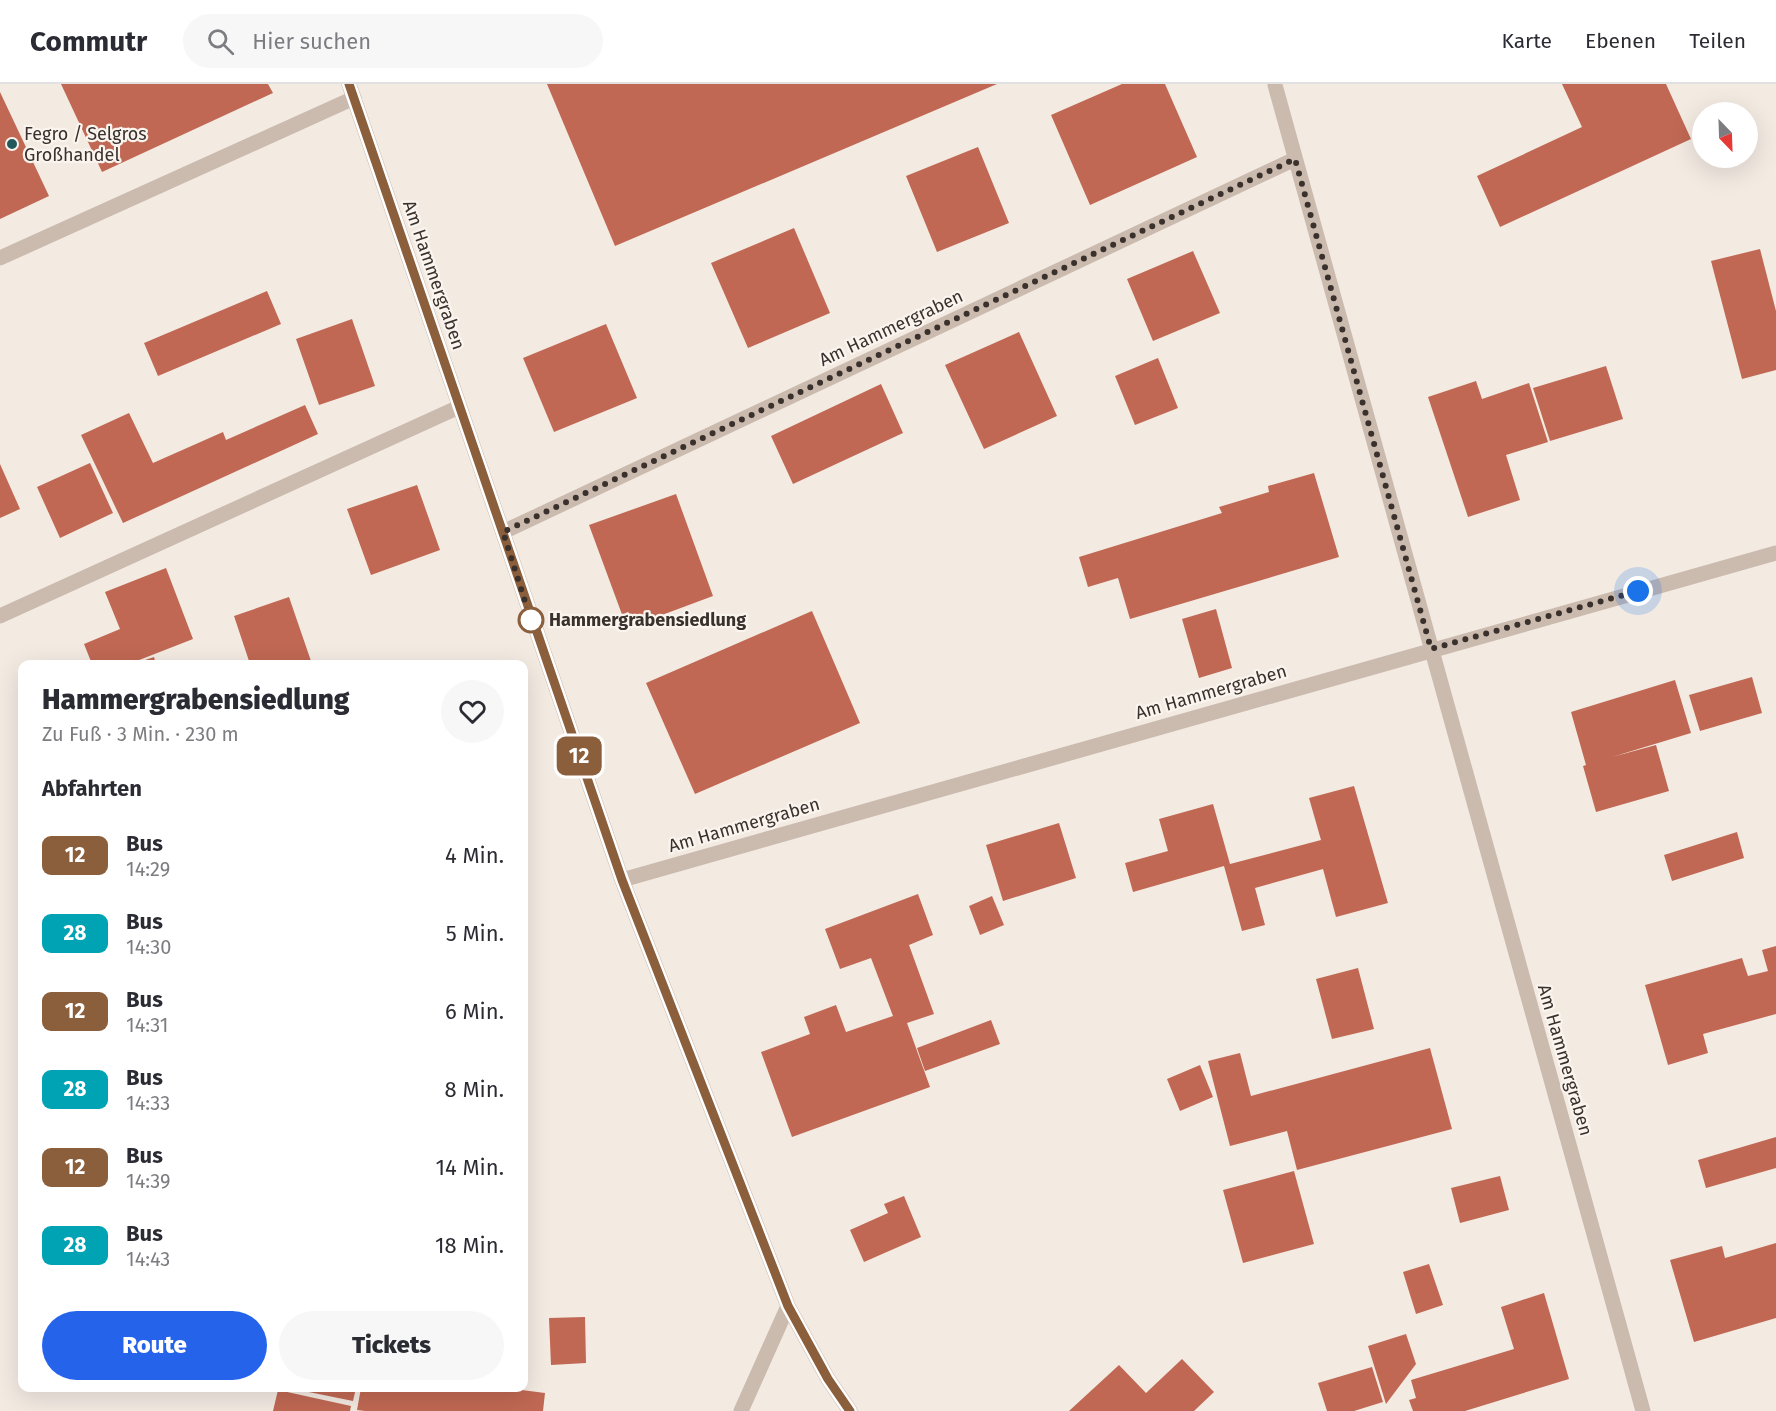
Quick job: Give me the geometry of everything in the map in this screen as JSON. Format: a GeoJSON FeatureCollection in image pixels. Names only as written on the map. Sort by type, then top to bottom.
{"type":"FeatureCollection","features":[{"type":"Feature","properties":{"kind":"street","name":"Am Hammergraben"},"geometry":{"type":"LineString","coordinates":[[1275,85],[1643,1411]]}},
{"type":"Feature","properties":{"kind":"street","name":"Am Hammergraben"},"geometry":{"type":"LineString","coordinates":[[352,91],[622,880],[788,1306],[828,1379],[850,1411]]}},
{"type":"Feature","properties":{"kind":"street"},"geometry":{"type":"LineString","coordinates":[[0,258],[352,91]]}},
{"type":"Feature","properties":{"kind":"street","name":"Am Hammergraben"},"geometry":{"type":"LineString","coordinates":[[503,532],[1295,159]]}},
{"type":"Feature","properties":{"kind":"street"},"geometry":{"type":"LineString","coordinates":[[0,616],[459,407]]}},
{"type":"Feature","properties":{"kind":"street","name":"Am Hammergraben"},"geometry":{"type":"LineString","coordinates":[[622,880],[1776,553]]}},
{"type":"Feature","properties":{"kind":"street"},"geometry":{"type":"LineString","coordinates":[[741,1411],[788,1306]]}},
{"type":"Feature","properties":{"kind":"building"},"geometry":{"type":"Polygon","coordinates":[[[61,84],[268,84],[273,93],[102,172],[61,84]]]}},
{"type":"Feature","properties":{"kind":"building"},"geometry":{"type":"Polygon","coordinates":[[[547,84],[997,84],[615,246],[547,84]]]}},
{"type":"Feature","properties":{"kind":"building"},"geometry":{"type":"Polygon","coordinates":[[[1122,84],[1165,84],[1197,157],[1090,205],[1051,115],[1122,84]]]}},
{"type":"Feature","properties":{"kind":"building"},"geometry":{"type":"Polygon","coordinates":[[[1562,84],[1666,84],[1691,139],[1500,227],[1477,176],[1582,127],[1562,84]]]}},
{"type":"Feature","properties":{"kind":"building","name":"Fegro / Selgros Großhandel"},"geometry":{"type":"Polygon","coordinates":[[[0,92],[49,196],[0,219],[0,92]]]}},
{"type":"Feature","properties":{"kind":"building"},"geometry":{"type":"Polygon","coordinates":[[[978,147],[1009,223],[937,252],[906,176],[978,147]]]}},
{"type":"Feature","properties":{"kind":"building"},"geometry":{"type":"Polygon","coordinates":[[[794,228],[830,313],[748,348],[711,263],[794,228]]]}},
{"type":"Feature","properties":{"kind":"building"},"geometry":{"type":"Polygon","coordinates":[[[1760,249],[1776,311],[1776,370],[1742,379],[1711,261],[1760,249]]]}},
{"type":"Feature","properties":{"kind":"building"},"geometry":{"type":"Polygon","coordinates":[[[1193,251],[1220,313],[1153,341],[1127,279],[1193,251]]]}},
{"type":"Feature","properties":{"kind":"building"},"geometry":{"type":"Polygon","coordinates":[[[267,291],[281,324],[158,376],[144,343],[267,291]]]}},
{"type":"Feature","properties":{"kind":"building"},"geometry":{"type":"Polygon","coordinates":[[[352,319],[375,386],[319,405],[296,339],[352,319]]]}},
{"type":"Feature","properties":{"kind":"building"},"geometry":{"type":"Polygon","coordinates":[[[606,324],[637,398],[554,432],[523,358],[606,324]]]}},
{"type":"Feature","properties":{"kind":"building"},"geometry":{"type":"Polygon","coordinates":[[[1019,332],[1057,416],[984,449],[945,365],[1019,332]]]}},
{"type":"Feature","properties":{"kind":"building"},"geometry":{"type":"Polygon","coordinates":[[[1158,358],[1178,408],[1135,425],[1115,376],[1158,358]]]}},
{"type":"Feature","properties":{"kind":"building"},"geometry":{"type":"Polygon","coordinates":[[[1606,366],[1623,419],[1550,441],[1533,388],[1606,366]]]}},
{"type":"Feature","properties":{"kind":"building"},"geometry":{"type":"Polygon","coordinates":[[[1476,381],[1482,399],[1529,383],[1548,442],[1506,455],[1520,500],[1468,517],[1428,397],[1476,381]]]}},
{"type":"Feature","properties":{"kind":"building"},"geometry":{"type":"Polygon","coordinates":[[[881,384],[903,433],[793,484],[771,436],[881,384]]]}},
{"type":"Feature","properties":{"kind":"building"},"geometry":{"type":"Polygon","coordinates":[[[305,405],[318,434],[123,523],[81,435],[129,413],[153,463],[223,432],[226,440],[305,405]]]}},
{"type":"Feature","properties":{"kind":"building"},"geometry":{"type":"Polygon","coordinates":[[[90,463],[113,513],[60,538],[37,487],[90,463]]]}},
{"type":"Feature","properties":{"kind":"building"},"geometry":{"type":"Polygon","coordinates":[[[0,464],[20,509],[0,518],[0,464]]]}},
{"type":"Feature","properties":{"kind":"building"},"geometry":{"type":"Polygon","coordinates":[[[1314,473],[1339,557],[1130,619],[1118,578],[1088,587],[1079,557],[1222,513],[1219,507],[1269,492],[1268,486],[1314,473]]]}},
{"type":"Feature","properties":{"kind":"building"},"geometry":{"type":"Polygon","coordinates":[[[417,485],[440,550],[371,575],[347,509],[417,485]]]}},
{"type":"Feature","properties":{"kind":"building"},"geometry":{"type":"Polygon","coordinates":[[[676,494],[713,596],[627,628],[589,525],[676,494]]]}},
{"type":"Feature","properties":{"kind":"building"},"geometry":{"type":"Polygon","coordinates":[[[166,568],[193,639],[139,660],[90,660],[84,644],[120,629],[105,592],[166,568]]]}},
{"type":"Feature","properties":{"kind":"building"},"geometry":{"type":"Polygon","coordinates":[[[289,597],[311,660],[249,660],[234,616],[289,597]]]}},
{"type":"Feature","properties":{"kind":"building"},"geometry":{"type":"Polygon","coordinates":[[[1216,609],[1232,668],[1199,678],[1182,619],[1216,609]]]}},
{"type":"Feature","properties":{"kind":"building"},"geometry":{"type":"Polygon","coordinates":[[[812,611],[860,723],[695,794],[646,683],[812,611]]]}},
{"type":"Feature","properties":{"kind":"building"},"geometry":{"type":"Polygon","coordinates":[[[1752,677],[1762,713],[1700,731],[1689,695],[1752,677]]]}},
{"type":"Feature","properties":{"kind":"building"},"geometry":{"type":"Polygon","coordinates":[[[1675,680],[1691,733],[1612,757],[1656,745],[1669,791],[1596,812],[1571,712],[1675,680]]]}},
{"type":"Feature","properties":{"kind":"building"},"geometry":{"type":"Polygon","coordinates":[[[1354,786],[1388,903],[1336,917],[1323,869],[1255,888],[1265,925],[1242,931],[1224,866],[1133,892],[1125,863],[1168,851],[1159,819],[1213,804],[1230,864],[1321,840],[1309,798],[1354,786]]]}},
{"type":"Feature","properties":{"kind":"building"},"geometry":{"type":"Polygon","coordinates":[[[1059,823],[1076,878],[1003,901],[986,845],[1059,823]]]}},
{"type":"Feature","properties":{"kind":"building"},"geometry":{"type":"Polygon","coordinates":[[[1737,832],[1744,858],[1672,881],[1664,855],[1737,832]]]}},
{"type":"Feature","properties":{"kind":"building"},"geometry":{"type":"Polygon","coordinates":[[[918,894],[933,935],[909,945],[934,1014],[907,1023],[930,1087],[792,1137],[761,1052],[810,1034],[804,1017],[836,1005],[846,1032],[893,1016],[871,958],[840,969],[825,929],[918,894]]]}},
{"type":"Feature","properties":{"kind":"building"},"geometry":{"type":"Polygon","coordinates":[[[992,896],[1004,925],[980,935],[969,906],[992,896]]]}},
{"type":"Feature","properties":{"kind":"building"},"geometry":{"type":"Polygon","coordinates":[[[1776,946],[1776,1014],[1703,1034],[1708,1053],[1668,1065],[1645,985],[1742,958],[1748,976],[1768,971],[1762,950],[1776,946]]]}},
{"type":"Feature","properties":{"kind":"building"},"geometry":{"type":"Polygon","coordinates":[[[1358,968],[1374,1029],[1332,1039],[1316,979],[1358,968]]]}},
{"type":"Feature","properties":{"kind":"building"},"geometry":{"type":"Polygon","coordinates":[[[991,1020],[1000,1044],[925,1071],[917,1048],[991,1020]]]}},
{"type":"Feature","properties":{"kind":"building"},"geometry":{"type":"Polygon","coordinates":[[[1430,1048],[1452,1129],[1297,1170],[1287,1131],[1230,1146],[1208,1061],[1240,1053],[1251,1096],[1430,1048]]]}},
{"type":"Feature","properties":{"kind":"building"},"geometry":{"type":"Polygon","coordinates":[[[1200,1065],[1213,1097],[1180,1111],[1167,1079],[1200,1065]]]}},
{"type":"Feature","properties":{"kind":"building"},"geometry":{"type":"Polygon","coordinates":[[[1776,1137],[1776,1168],[1706,1188],[1698,1160],[1776,1137]]]}},
{"type":"Feature","properties":{"kind":"building"},"geometry":{"type":"Polygon","coordinates":[[[1294,1171],[1314,1244],[1243,1263],[1223,1190],[1294,1171]]]}},
{"type":"Feature","properties":{"kind":"building"},"geometry":{"type":"Polygon","coordinates":[[[1500,1176],[1509,1210],[1460,1223],[1451,1188],[1500,1176]]]}},
{"type":"Feature","properties":{"kind":"building"},"geometry":{"type":"Polygon","coordinates":[[[904,1196],[921,1237],[864,1262],[850,1230],[888,1213],[884,1204],[904,1196]]]}},
{"type":"Feature","properties":{"kind":"building"},"geometry":{"type":"Polygon","coordinates":[[[1776,1243],[1776,1318],[1694,1342],[1670,1260],[1722,1246],[1725,1258],[1776,1243]]]}},
{"type":"Feature","properties":{"kind":"building"},"geometry":{"type":"Polygon","coordinates":[[[1429,1264],[1443,1305],[1416,1314],[1403,1272],[1429,1264]]]}},
{"type":"Feature","properties":{"kind":"building"},"geometry":{"type":"Polygon","coordinates":[[[1544,1293],[1569,1379],[1465,1411],[1413,1411],[1409,1400],[1416,1398],[1411,1380],[1514,1349],[1501,1307],[1544,1293]]]}},
{"type":"Feature","properties":{"kind":"building"},"geometry":{"type":"Polygon","coordinates":[[[585,1317],[586,1363],[551,1365],[549,1318],[585,1317]]]}},
{"type":"Feature","properties":{"kind":"building"},"geometry":{"type":"Polygon","coordinates":[[[1406,1334],[1416,1364],[1386,1404],[1368,1346],[1406,1334]]]}},
{"type":"Feature","properties":{"kind":"building"},"geometry":{"type":"Polygon","coordinates":[[[1182,1359],[1214,1392],[1194,1411],[1069,1411],[1119,1365],[1146,1393],[1182,1359]]]}},
{"type":"Feature","properties":{"kind":"building"},"geometry":{"type":"Polygon","coordinates":[[[1372,1367],[1383,1402],[1354,1411],[1327,1411],[1318,1383],[1372,1367]]]}},
{"type":"Feature","properties":{"kind":"building"},"geometry":{"type":"Polygon","coordinates":[[[528,1391],[545,1393],[543,1411],[357,1410],[360,1392],[528,1391]]]}},
{"type":"Feature","properties":{"kind":"building"},"geometry":{"type":"Polygon","coordinates":[[[278,1392],[351,1406],[350,1411],[273,1411],[278,1392]]]}},
{"type":"Feature","properties":{"kind":"building"},"geometry":{"type":"Polygon","coordinates":[[[309,1392],[355,1392],[353,1401],[309,1392]]]}},
{"type":"Feature","properties":{"kind":"bus line","name":"12"},"geometry":{"type":"LineString","coordinates":[[349,84],[622,880],[788,1306],[828,1379],[850,1411]]}},
{"type":"Feature","properties":{"kind":"place","name":"Fegro / Selgros Großhandel"},"geometry":{"type":"Point","coordinates":[12,144]}},
{"type":"Feature","properties":{"kind":"place","name":"Hammergrabensiedlung"},"geometry":{"type":"Point","coordinates":[531,620]}},
{"type":"Feature","properties":{"kind":"route"},"geometry":{"type":"LineString","coordinates":[[531,620],[503,532],[1295,159],[1431,649],[1638,591]]}}]}
